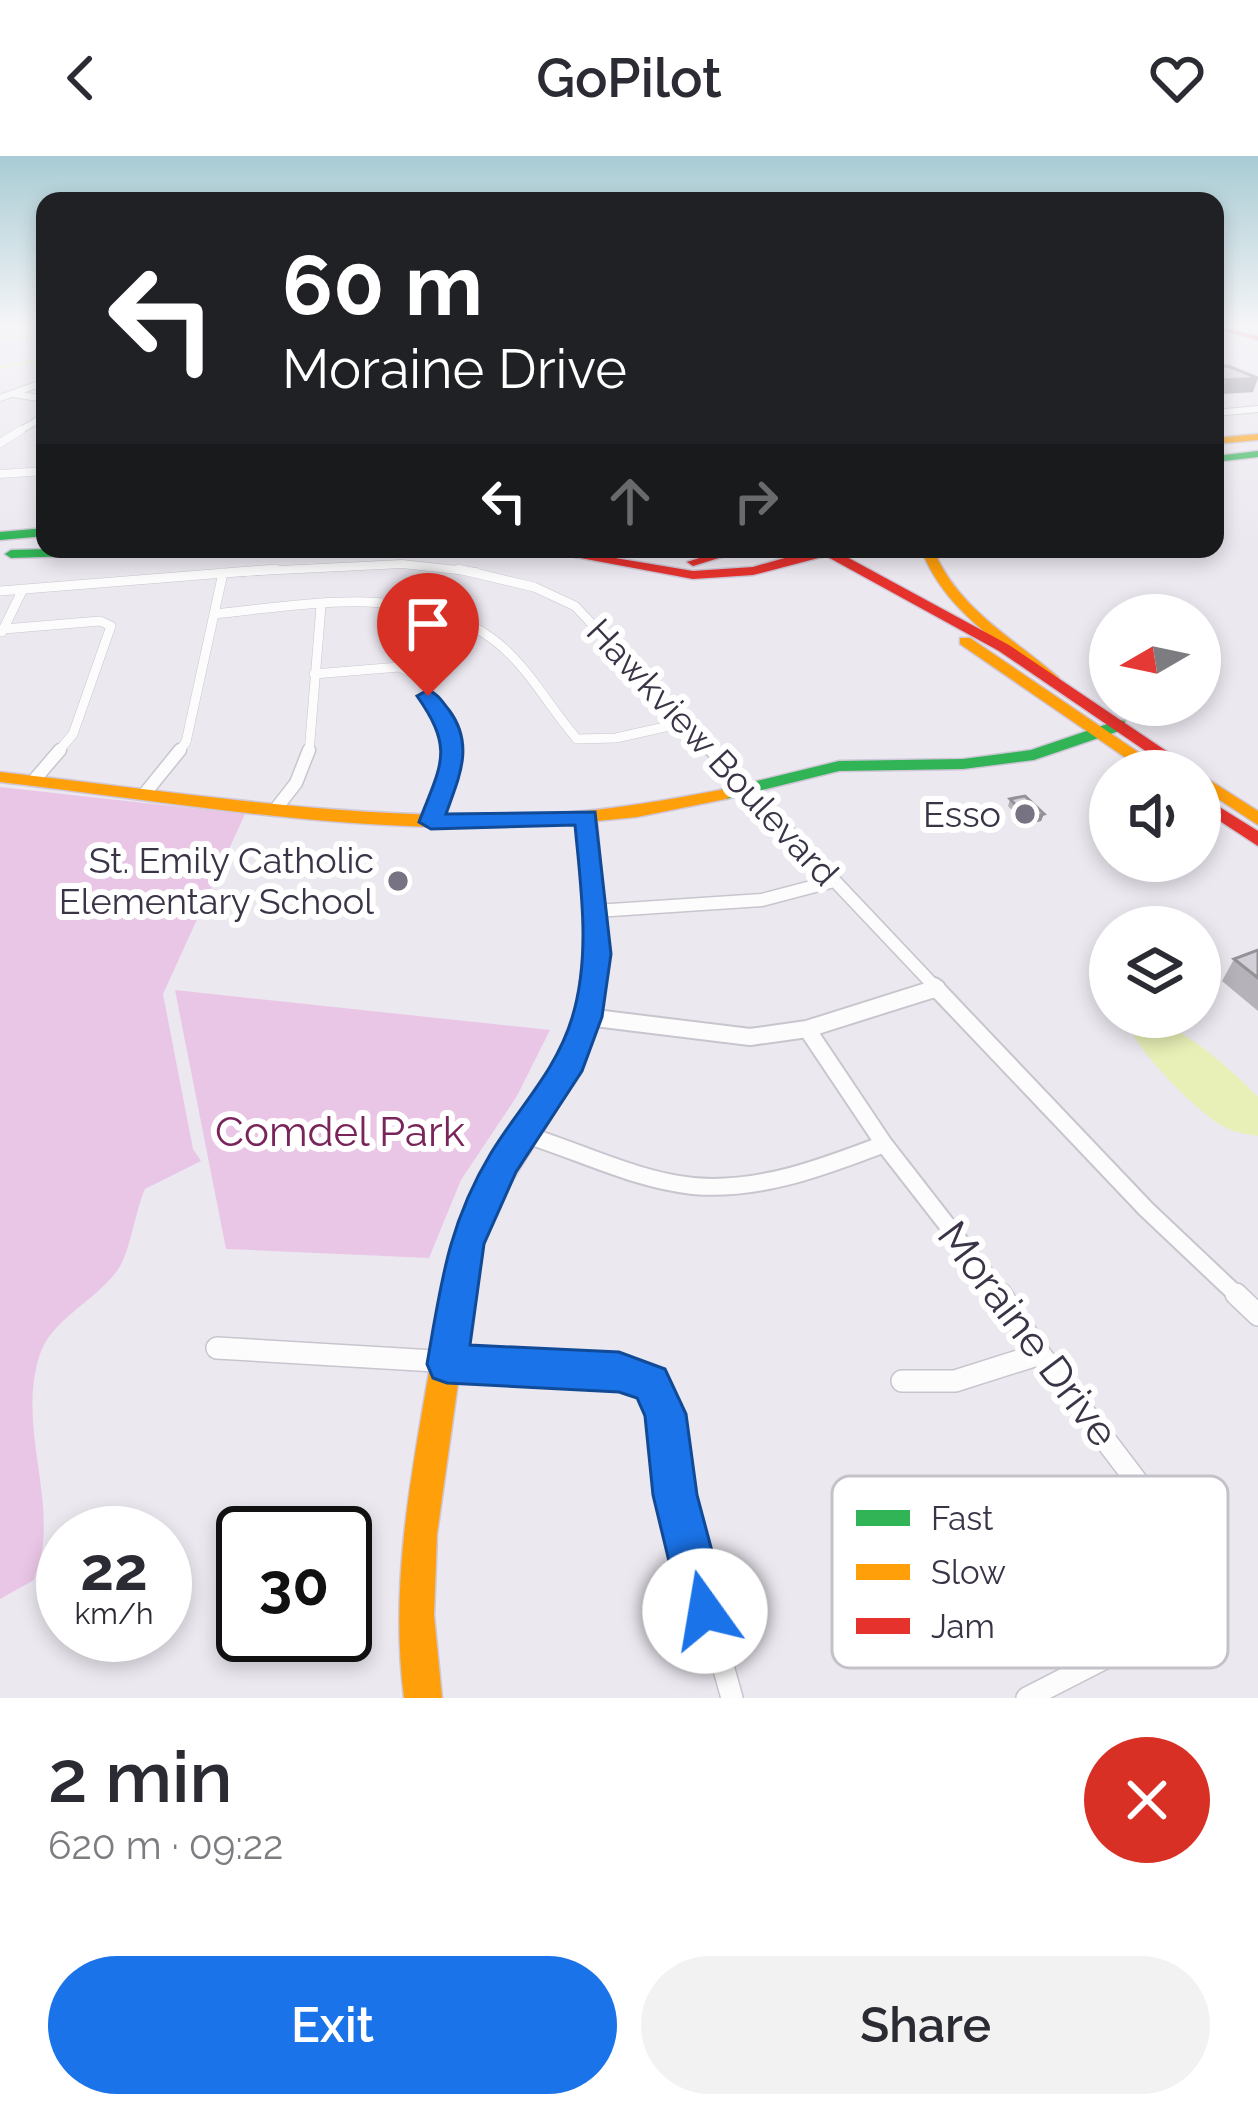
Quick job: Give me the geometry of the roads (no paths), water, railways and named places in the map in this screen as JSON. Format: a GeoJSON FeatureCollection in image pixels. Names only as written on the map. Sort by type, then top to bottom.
{"type":"FeatureCollection","features":[{"type":"Feature","properties":{"kind":"main road"},"geometry":{"type":"LineString","coordinates":[[1224,437],[1258,435]]}},
{"type":"Feature","properties":{"kind":"main road"},"geometry":{"type":"LineString","coordinates":[[1224,454],[1258,451]]}},
{"type":"Feature","properties":{"kind":"main road"},"geometry":{"type":"LineString","coordinates":[[3,547],[36,538]]}},
{"type":"Feature","properties":{"kind":"main road"},"geometry":{"type":"LineString","coordinates":[[3,547],[36,548]]}},
{"type":"Feature","properties":{"kind":"main road"},"geometry":{"type":"LineString","coordinates":[[3,547],[36,547]]}},
{"type":"Feature","properties":{"kind":"main road"},"geometry":{"type":"LineString","coordinates":[[592,558],[693,575],[726,575],[790,558]]}},
{"type":"Feature","properties":{"kind":"main road"},"geometry":{"type":"LineString","coordinates":[[643,558],[684,563],[722,558]]}},
{"type":"Feature","properties":{"kind":"main road"},"geometry":{"type":"LineString","coordinates":[[829,558],[1148,750]]}},
{"type":"Feature","properties":{"kind":"main road"},"geometry":{"type":"LineString","coordinates":[[830,558],[1004,648],[1054,681]]}},
{"type":"Feature","properties":{"kind":"main road"},"geometry":{"type":"LineString","coordinates":[[930,558],[958,606],[1134,750]]}},
{"type":"Feature","properties":{"kind":"main road"},"geometry":{"type":"LineString","coordinates":[[0,777],[431,822],[586,818],[680,806],[838,766],[963,764],[1047,752],[1063,755],[1116,733]]}},
{"type":"Feature","properties":{"kind":"main road"},"geometry":{"type":"LineString","coordinates":[[1221,793],[1258,819]]}},
{"type":"Feature","properties":{"kind":"main road"},"geometry":{"type":"LineString","coordinates":[[1221,814],[1258,840]]}},
{"type":"Feature","properties":{"kind":"main road"},"geometry":{"type":"LineString","coordinates":[[422,1698],[414,1647],[413,1573],[466,1244],[503,1164],[566,1071],[587,1017],[597,954],[586,818]]}},
{"type":"Feature","properties":{"kind":"street"},"geometry":{"type":"LineString","coordinates":[[1224,404],[1239,412]]}},
{"type":"Feature","properties":{"kind":"street"},"geometry":{"type":"LineString","coordinates":[[1224,413],[1258,411]]}},
{"type":"Feature","properties":{"kind":"street"},"geometry":{"type":"LineString","coordinates":[[0,443],[36,421]]}},
{"type":"Feature","properties":{"kind":"street"},"geometry":{"type":"LineString","coordinates":[[0,474],[36,472]]}},
{"type":"Feature","properties":{"kind":"street","name":"Hawkview Boulevard"},"geometry":{"type":"LineString","coordinates":[[0,591],[412,563],[519,581],[575,606],[1146,1209],[1258,1316]]}},
{"type":"Feature","properties":{"kind":"street"},"geometry":{"type":"LineString","coordinates":[[146,791],[186,742],[223,573]]}},
{"type":"Feature","properties":{"kind":"street"},"geometry":{"type":"LineString","coordinates":[[2,633],[23,589]]}},
{"type":"Feature","properties":{"kind":"street"},"geometry":{"type":"LineString","coordinates":[[215,614],[321,606],[396,607],[470,625],[493,639],[577,739],[616,738],[687,722]]}},
{"type":"Feature","properties":{"kind":"street"},"geometry":{"type":"LineString","coordinates":[[278,806],[312,751],[315,628],[321,606]]}},
{"type":"Feature","properties":{"kind":"street"},"geometry":{"type":"LineString","coordinates":[[2,633],[100,621],[111,626],[73,734],[35,779]]}},
{"type":"Feature","properties":{"kind":"street"},"geometry":{"type":"LineString","coordinates":[[314,674],[399,667],[416,674],[450,726],[454,761],[431,822]]}},
{"type":"Feature","properties":{"kind":"street"},"geometry":{"type":"LineString","coordinates":[[596,911],[762,900],[834,880]]}},
{"type":"Feature","properties":{"kind":"street"},"geometry":{"type":"LineString","coordinates":[[587,1017],[732,1037],[807,1029],[937,988]]}},
{"type":"Feature","properties":{"kind":"street","name":"Moraine Drive"},"geometry":{"type":"LineString","coordinates":[[807,1029],[884,1144],[1134,1476]]}},
{"type":"Feature","properties":{"kind":"street"},"geometry":{"type":"LineString","coordinates":[[524,1134],[670,1182],[702,1186],[776,1179],[823,1168],[884,1144]]}},
{"type":"Feature","properties":{"kind":"street"},"geometry":{"type":"LineString","coordinates":[[217,1348],[316,1350],[380,1360],[619,1372],[651,1383],[665,1414],[675,1495],[732,1698]]}},
{"type":"Feature","properties":{"kind":"street"},"geometry":{"type":"LineString","coordinates":[[902,1381],[940,1386],[1040,1354]]}},
{"type":"Feature","properties":{"kind":"street","name":"Moraine Drive"},"geometry":{"type":"LineString","coordinates":[[1027,1698],[1086,1668]]}},
{"type":"Feature","properties":{"kind":"place","name":"Esso"},"geometry":{"type":"Point","coordinates":[1025,814]}},
{"type":"Feature","properties":{"kind":"place","name":"St. Emily Catholic Elementary School"},"geometry":{"type":"Point","coordinates":[398,881]}},
{"type":"Feature","properties":{"kind":"park label","name":"Comdel Park"},"geometry":{"type":"Point","coordinates":[340,1131]}}]}
